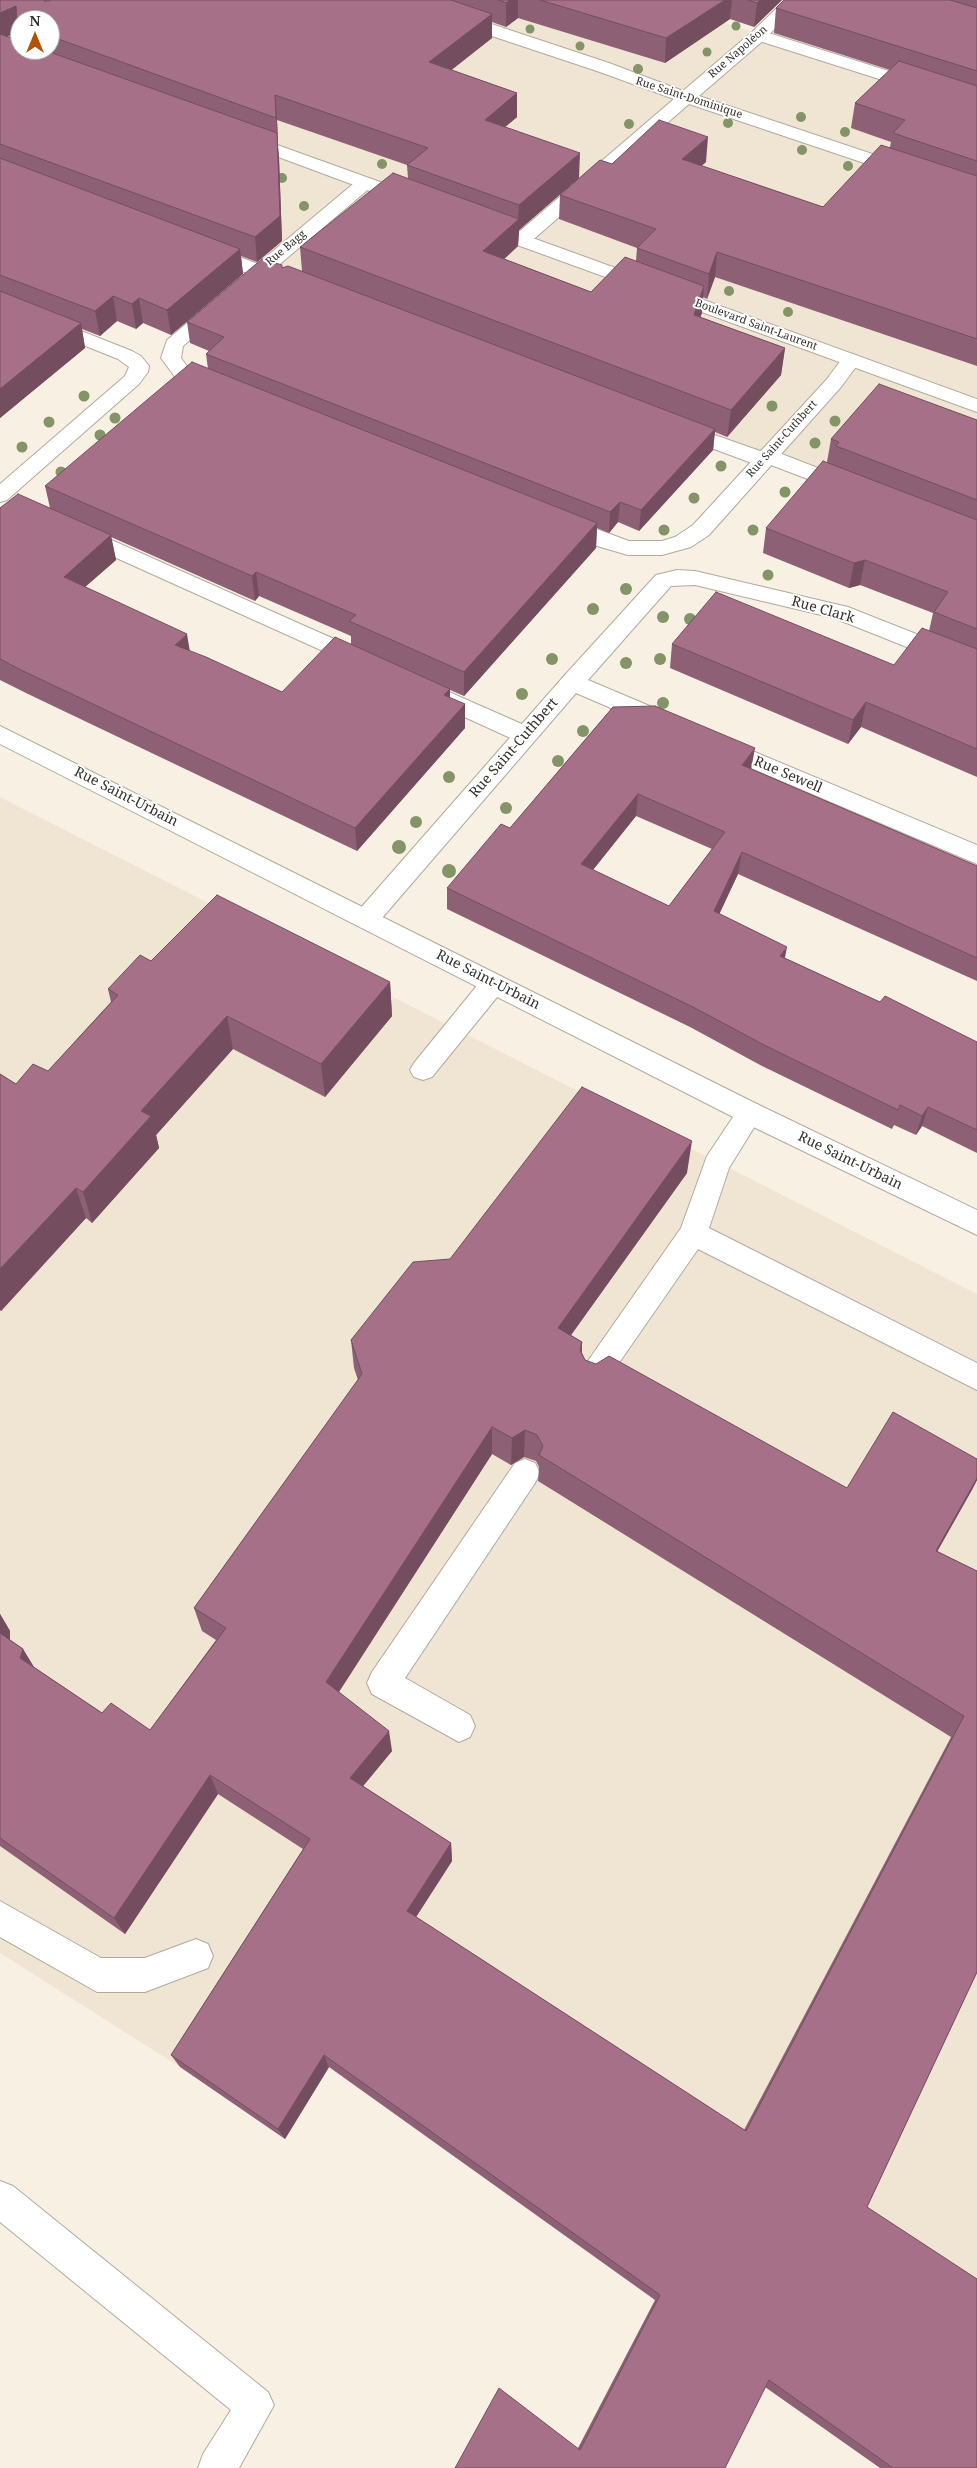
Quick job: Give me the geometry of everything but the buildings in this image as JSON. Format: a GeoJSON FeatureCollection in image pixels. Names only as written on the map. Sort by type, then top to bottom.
{"type":"FeatureCollection","features":[{"type":"Feature","properties":{"kind":"street","name":"Rue Saint-Dominique"},"geometry":{"type":"LineString","coordinates":[[402,0],[603,67],[686,98],[977,195]]}},
{"type":"Feature","properties":{"kind":"street","name":"Rue Napoléon"},"geometry":{"type":"LineString","coordinates":[[522,240],[759,35],[794,0]]}},
{"type":"Feature","properties":{"kind":"street"},"geometry":{"type":"LineString","coordinates":[[759,35],[977,105]]}},
{"type":"Feature","properties":{"kind":"street"},"geometry":{"type":"LineString","coordinates":[[225,131],[430,206]]}},
{"type":"Feature","properties":{"kind":"street","name":"Rue Bagg"},"geometry":{"type":"LineString","coordinates":[[232,393],[182,373],[171,358],[174,344],[365,183]]}},
{"type":"Feature","properties":{"kind":"street","name":"Boulevard Saint-Laurent"},"geometry":{"type":"LineString","coordinates":[[466,219],[977,406]]}},
{"type":"Feature","properties":{"kind":"street"},"geometry":{"type":"LineString","coordinates":[[187,244],[259,271],[307,284]]}},
{"type":"Feature","properties":{"kind":"street"},"geometry":{"type":"LineString","coordinates":[[0,304],[134,360],[138,366],[138,372],[132,380],[0,496],[21,507]]}},
{"type":"Feature","properties":{"kind":"street","name":"Rue Saint-Cuthbert"},"geometry":{"type":"LineString","coordinates":[[544,517],[613,544],[634,548],[662,548],[683,542],[701,530],[834,383],[851,360]]}},
{"type":"Feature","properties":{"kind":"street"},"geometry":{"type":"LineString","coordinates":[[657,420],[866,494]]}},
{"type":"Feature","properties":{"kind":"street"},"geometry":{"type":"LineString","coordinates":[[64,526],[379,668]]}},
{"type":"Feature","properties":{"kind":"street","name":"Rue Clark"},"geometry":{"type":"LineString","coordinates":[[664,580],[677,577],[695,578],[840,612],[977,667]]}},
{"type":"Feature","properties":{"kind":"street","name":"Rue Saint-Cuthbert"},"geometry":{"type":"LineString","coordinates":[[367,918],[525,735],[664,580]]}},
{"type":"Feature","properties":{"kind":"street","name":"Rue Sewell"},"geometry":{"type":"LineString","coordinates":[[572,682],[977,855]]}},
{"type":"Feature","properties":{"kind":"street"},"geometry":{"type":"LineString","coordinates":[[414,684],[525,735]]}},
{"type":"Feature","properties":{"kind":"street","name":"Rue Saint-Urbain"},"geometry":{"type":"LineString","coordinates":[[0,734],[750,1113],[977,1223]]}},
{"type":"Feature","properties":{"kind":"street"},"geometry":{"type":"LineString","coordinates":[[423,1070],[493,984]]}},
{"type":"Feature","properties":{"kind":"street"},"geometry":{"type":"LineString","coordinates":[[593,1377],[693,1233],[717,1164],[750,1113]]}},
{"type":"Feature","properties":{"kind":"street"},"geometry":{"type":"LineString","coordinates":[[693,1233],[977,1377]]}},
{"type":"Feature","properties":{"kind":"street"},"geometry":{"type":"LineString","coordinates":[[459,1726],[383,1683],[525,1473]]}},
{"type":"Feature","properties":{"kind":"street"},"geometry":{"type":"LineString","coordinates":[[0,1918],[97,1975],[145,1975],[196,1956]]}},
{"type":"Feature","properties":{"kind":"street"},"geometry":{"type":"LineString","coordinates":[[0,2199],[255,2405],[217,2468]]}},
{"type":"Feature","properties":{"kind":"shaded area"},"geometry":{"type":"Polygon","coordinates":[[[0,0],[655,0],[977,105],[977,539],[0,169],[0,0]]]}},
{"type":"Feature","properties":{"kind":"shaded area"},"geometry":{"type":"Polygon","coordinates":[[[0,797],[977,1294],[977,2295],[329,2067],[285,2139],[180,2067],[0,1953],[0,797]]]}}]}
